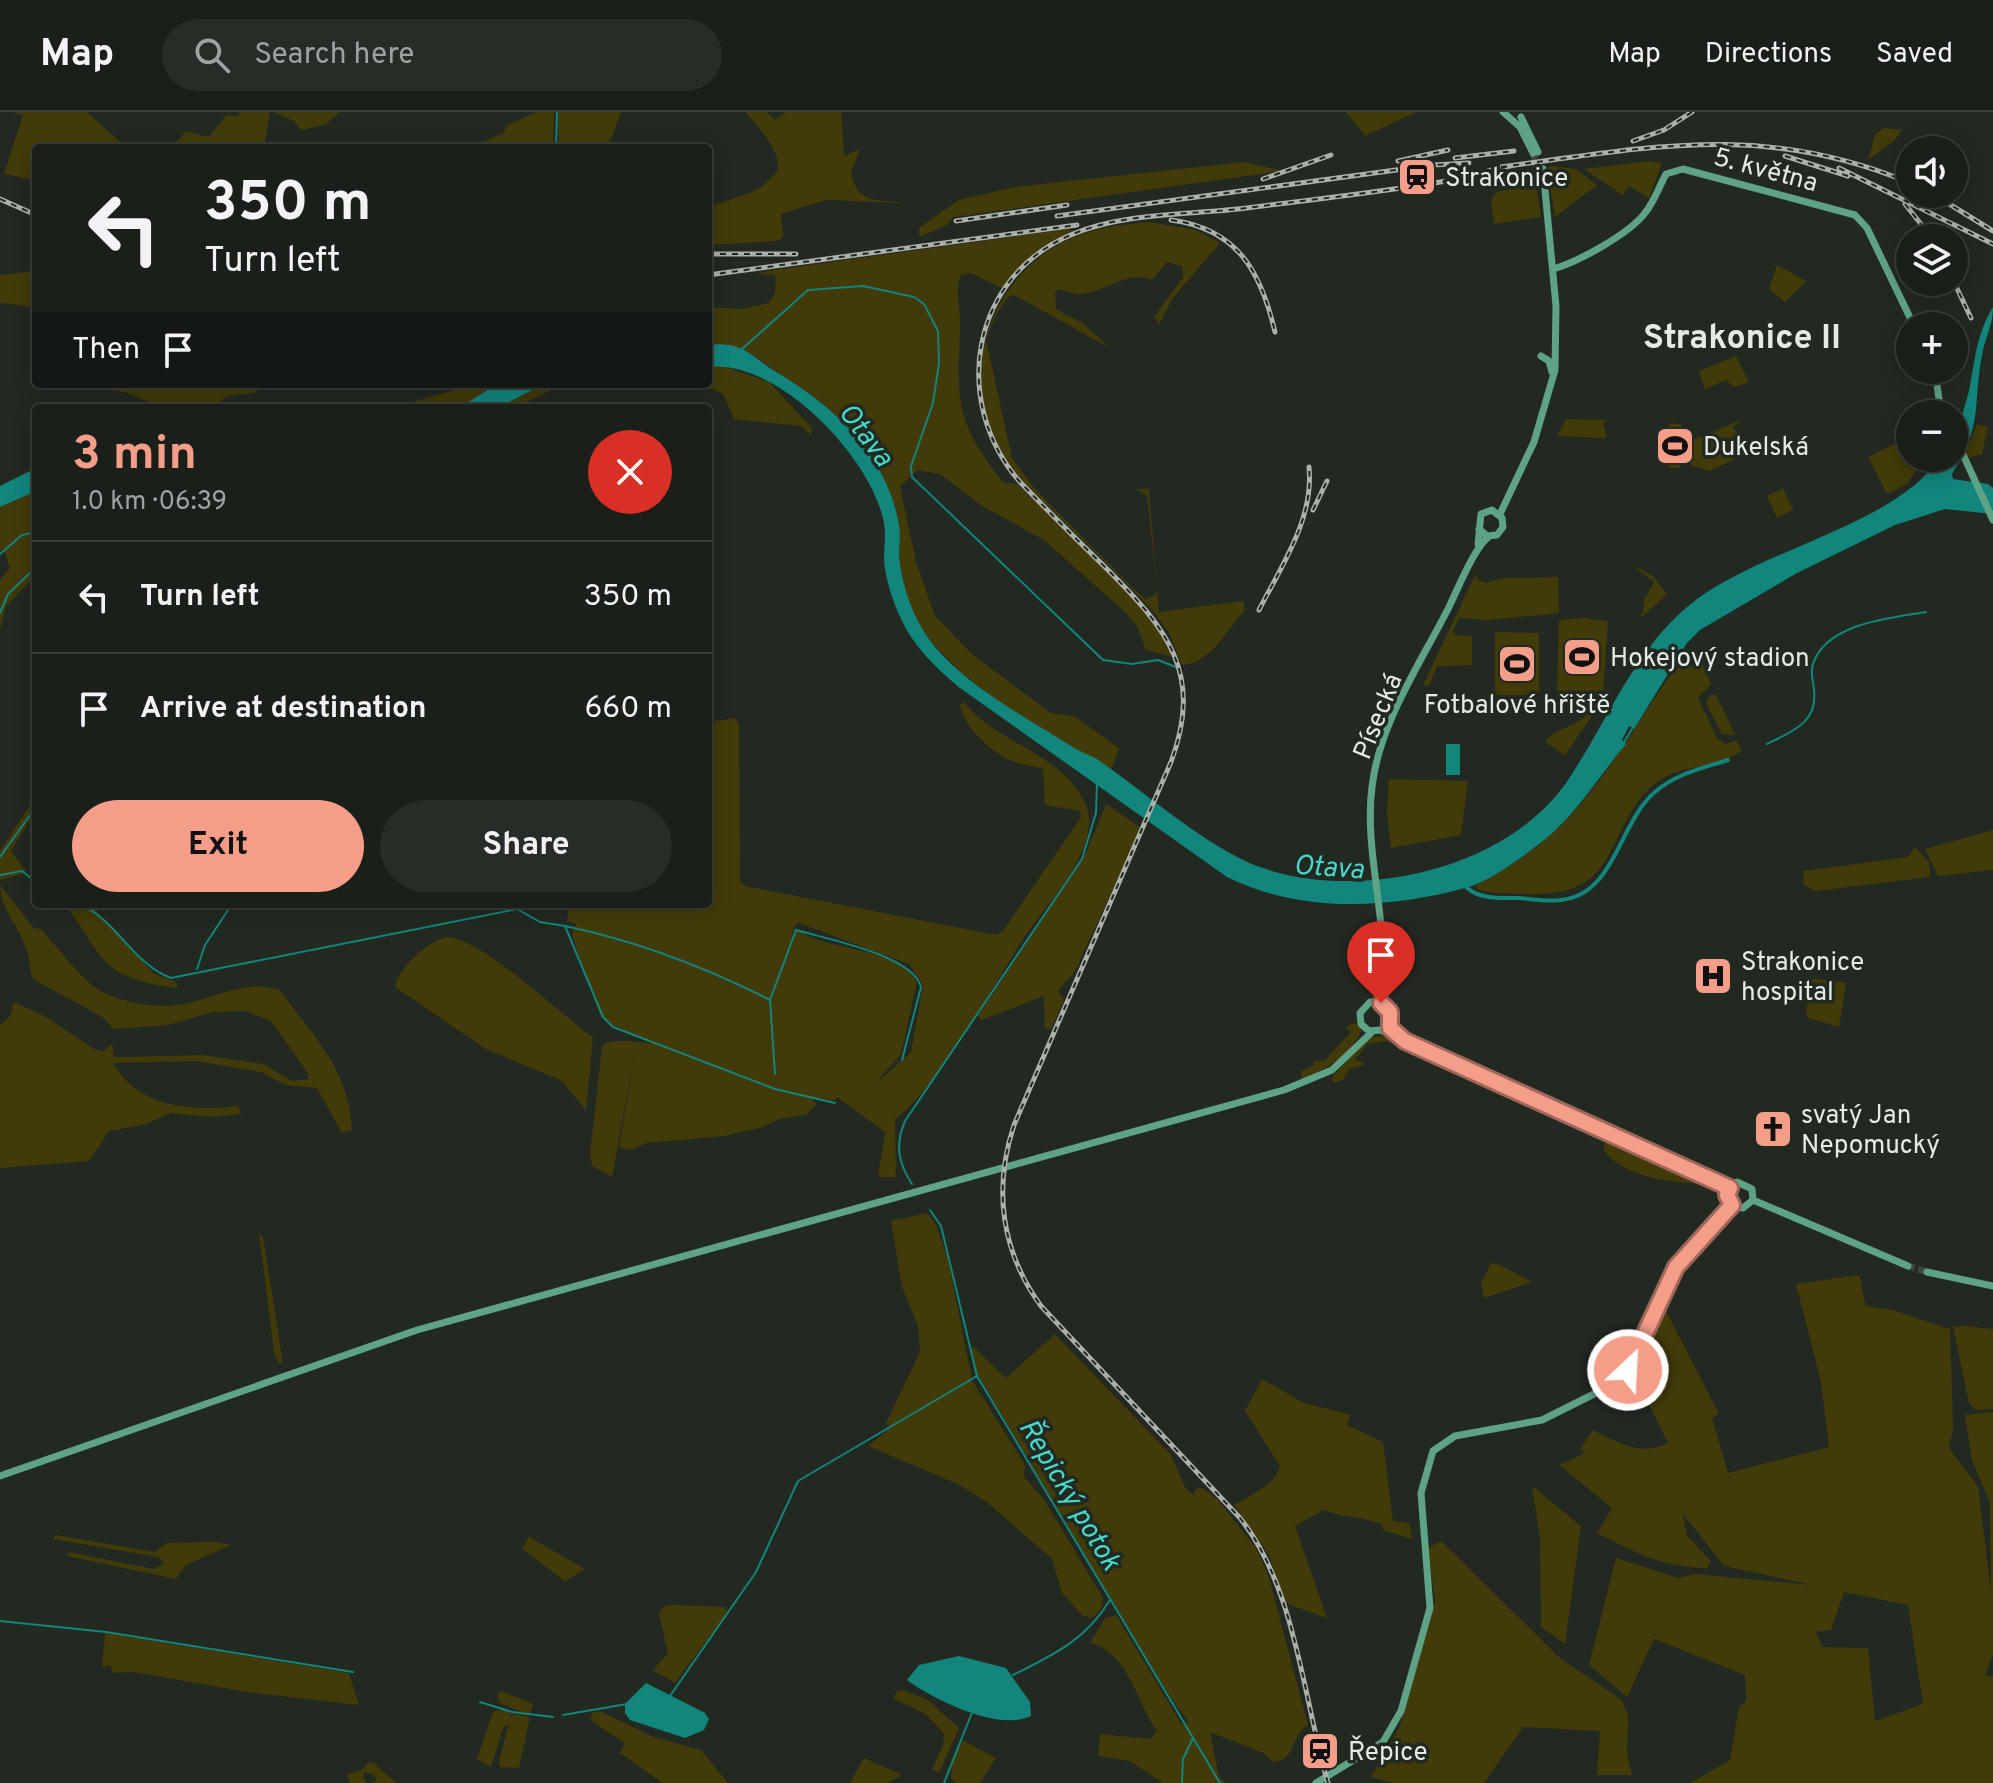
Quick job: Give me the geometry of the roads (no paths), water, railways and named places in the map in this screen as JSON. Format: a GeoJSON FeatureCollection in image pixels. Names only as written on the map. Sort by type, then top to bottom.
{"type":"FeatureCollection","features":[{"type":"Feature","properties":{"kind":"main road"},"geometry":{"type":"LineString","coordinates":[[1503,112],[1512,120],[1520,127],[1535,152],[1523,114],[1512,120]]}},
{"type":"Feature","properties":{"kind":"main road"},"geometry":{"type":"LineString","coordinates":[[1496,512],[1538,427],[1553,386],[1557,326],[1549,221],[1540,169]]}},
{"type":"Feature","properties":{"kind":"main road","name":"5. května"},"geometry":{"type":"LineString","coordinates":[[1553,269],[1585,255],[1639,219],[1666,174],[1674,169],[1688,170],[1855,215],[1867,228],[1907,312]]}},
{"type":"Feature","properties":{"kind":"main road"},"geometry":{"type":"LineString","coordinates":[[1541,356],[1549,361],[1553,386]]}},
{"type":"Feature","properties":{"kind":"main road"},"geometry":{"type":"LineString","coordinates":[[1967,472],[1992,524]]}},
{"type":"Feature","properties":{"kind":"main road","name":"Písecká"},"geometry":{"type":"LineString","coordinates":[[1384,1004],[1382,928],[1370,805],[1375,768],[1405,693],[1467,571],[1482,543],[1502,530],[1496,512],[1479,517],[1480,538],[1467,571]]}},
{"type":"Feature","properties":{"kind":"main road"},"geometry":{"type":"LineString","coordinates":[[1479,529],[1490,536]]}},
{"type":"Feature","properties":{"kind":"main road","name":"Písecká"},"geometry":{"type":"LineString","coordinates":[[1375,1001],[1384,982]]}},
{"type":"Feature","properties":{"kind":"main road"},"geometry":{"type":"LineString","coordinates":[[1354,1050],[1363,1027],[1359,1017],[1362,1008],[1375,1001],[1384,1004],[1390,1028],[1405,1041]]}},
{"type":"Feature","properties":{"kind":"main road"},"geometry":{"type":"LineString","coordinates":[[0,1476],[417,1330],[1303,1084],[1332,1070],[1389,1021]]}},
{"type":"Feature","properties":{"kind":"main road"},"geometry":{"type":"LineString","coordinates":[[1363,1027],[1405,1041],[1730,1188]]}},
{"type":"Feature","properties":{"kind":"main road"},"geometry":{"type":"LineString","coordinates":[[1737,1182],[1747,1183],[1752,1189],[1753,1200],[1743,1208],[1732,1205],[1727,1195],[1737,1182]]}},
{"type":"Feature","properties":{"kind":"main road"},"geometry":{"type":"LineString","coordinates":[[1753,1200],[1908,1266]]}},
{"type":"Feature","properties":{"kind":"main road"},"geometry":{"type":"LineString","coordinates":[[1316,1783],[1383,1742],[1397,1721],[1430,1608],[1420,1514],[1427,1464],[1442,1443],[1455,1436],[1542,1420],[1621,1379],[1633,1361],[1676,1267],[1732,1205]]}},
{"type":"Feature","properties":{"kind":"main road"},"geometry":{"type":"LineString","coordinates":[[1927,1272],[1993,1286]]}},
{"type":"Feature","properties":{"kind":"water"},"geometry":{"type":"Polygon","coordinates":[[[1993,307],[1968,443],[1966,400],[1980,338],[1993,307]]]}},
{"type":"Feature","properties":{"kind":"water"},"geometry":{"type":"Polygon","coordinates":[[[712,345],[739,348],[799,386],[838,418],[871,456],[893,500],[900,529],[902,574],[914,613],[936,648],[953,665],[993,697],[1097,759],[1217,846],[1257,866],[1296,877],[1339,881],[1383,879],[1427,871],[1469,857],[1508,837],[1541,811],[1568,780],[1651,645],[1687,607],[1715,587],[1749,569],[1858,520],[1919,482],[1927,472],[1953,472],[1953,479],[1988,484],[1993,488],[1993,514],[1945,509],[1895,525],[1797,573],[1700,630],[1687,643],[1634,729],[1629,726],[1622,740],[1626,744],[1577,807],[1555,831],[1506,868],[1475,885],[1436,895],[1375,903],[1314,902],[1255,889],[1227,877],[942,673],[912,639],[892,598],[884,560],[884,523],[876,497],[861,470],[818,418],[791,396],[763,379],[735,369],[712,367],[712,345]]]}},
{"type":"Feature","properties":{"kind":"water"},"geometry":{"type":"Polygon","coordinates":[[[491,388],[536,388],[505,404],[465,404],[491,388]]]}},
{"type":"Feature","properties":{"kind":"water"},"geometry":{"type":"Polygon","coordinates":[[[32,470],[32,493],[0,507],[0,486],[32,470]]]}},
{"type":"Feature","properties":{"kind":"water"},"geometry":{"type":"Polygon","coordinates":[[[1446,744],[1460,744],[1460,775],[1446,775],[1446,744]]]}},
{"type":"Feature","properties":{"kind":"water"},"geometry":{"type":"Polygon","coordinates":[[[959,1656],[1006,1668],[1030,1702],[1031,1716],[1017,1720],[984,1717],[949,1704],[907,1680],[919,1665],[959,1656]]]}},
{"type":"Feature","properties":{"kind":"water"},"geometry":{"type":"Polygon","coordinates":[[[646,1683],[705,1713],[709,1719],[704,1730],[685,1738],[630,1720],[625,1713],[625,1704],[646,1683]]]}},
{"type":"Feature","properties":{"kind":"waterway"},"geometry":{"type":"LineString","coordinates":[[556,144],[557,112]]}},
{"type":"Feature","properties":{"kind":"waterway","name":"Otava"},"geometry":{"type":"LineString","coordinates":[[742,349],[808,290],[863,286],[914,297],[924,304],[938,331],[939,363],[933,403],[911,466],[912,477],[1103,660],[1132,664],[1158,660],[1178,668]]}},
{"type":"Feature","properties":{"kind":"waterway"},"geometry":{"type":"LineString","coordinates":[[0,554],[22,535],[32,533]]}},
{"type":"Feature","properties":{"kind":"waterway"},"geometry":{"type":"LineString","coordinates":[[0,613],[8,594],[32,571]]}},
{"type":"Feature","properties":{"kind":"waterway"},"geometry":{"type":"LineString","coordinates":[[1767,744],[1794,730],[1808,718],[1814,701],[1812,667],[1820,650],[1831,639],[1878,620],[1926,612]]}},
{"type":"Feature","properties":{"kind":"waterway"},"geometry":{"type":"LineString","coordinates":[[1624,742],[1632,729]]}},
{"type":"Feature","properties":{"kind":"waterway"},"geometry":{"type":"LineString","coordinates":[[1465,886],[1477,894],[1497,898],[1556,901],[1579,895],[1605,872],[1633,821],[1655,792],[1680,776],[1728,760]]}},
{"type":"Feature","properties":{"kind":"waterway","name":"Řepický potok"},"geometry":{"type":"LineString","coordinates":[[912,1184],[900,1153],[905,1121],[1082,859],[1096,813],[1097,782]]}},
{"type":"Feature","properties":{"kind":"waterway"},"geometry":{"type":"LineString","coordinates":[[0,857],[32,812]]}},
{"type":"Feature","properties":{"kind":"waterway"},"geometry":{"type":"LineString","coordinates":[[0,875],[22,871],[32,879]]}},
{"type":"Feature","properties":{"kind":"waterway"},"geometry":{"type":"LineString","coordinates":[[87,908],[104,920],[146,963],[171,978],[517,909],[540,922],[565,926],[603,1017],[613,1027],[775,1089],[835,1103]]}},
{"type":"Feature","properties":{"kind":"waterway"},"geometry":{"type":"LineString","coordinates":[[197,969],[205,945],[229,908]]}},
{"type":"Feature","properties":{"kind":"waterway"},"geometry":{"type":"LineString","coordinates":[[565,926],[670,956],[770,1000],[796,930],[886,957],[915,976],[921,987],[902,1060]]}},
{"type":"Feature","properties":{"kind":"waterway"},"geometry":{"type":"LineString","coordinates":[[770,1000],[775,1074]]}},
{"type":"Feature","properties":{"kind":"waterway","name":"Řepický potok"},"geometry":{"type":"LineString","coordinates":[[930,1210],[941,1226],[977,1376],[1220,1783]]}},
{"type":"Feature","properties":{"kind":"waterway"},"geometry":{"type":"LineString","coordinates":[[670,1696],[756,1572],[798,1481],[977,1376]]}},
{"type":"Feature","properties":{"kind":"waterway"},"geometry":{"type":"LineString","coordinates":[[1013,1675],[1055,1653],[1079,1636],[1110,1600]]}},
{"type":"Feature","properties":{"kind":"waterway"},"geometry":{"type":"LineString","coordinates":[[0,1621],[106,1632],[353,1672]]}},
{"type":"Feature","properties":{"kind":"waterway"},"geometry":{"type":"LineString","coordinates":[[480,1702],[512,1712],[553,1717]]}},
{"type":"Feature","properties":{"kind":"waterway"},"geometry":{"type":"LineString","coordinates":[[563,1715],[627,1704]]}},
{"type":"Feature","properties":{"kind":"waterway"},"geometry":{"type":"LineString","coordinates":[[944,1783],[973,1710]]}},
{"type":"Feature","properties":{"kind":"waterway"},"geometry":{"type":"LineString","coordinates":[[1182,1783],[1183,1759],[1193,1738]]}},
{"type":"Feature","properties":{"kind":"tunnel"},"geometry":{"type":"LineString","coordinates":[[1533,153],[1538,170]]}},
{"type":"Feature","properties":{"kind":"tunnel"},"geometry":{"type":"LineString","coordinates":[[1908,1266],[1927,1272]]}},
{"type":"Feature","properties":{"kind":"railway"},"geometry":{"type":"LineString","coordinates":[[1633,141],[1664,130],[1692,112]]}},
{"type":"Feature","properties":{"kind":"railway"},"geometry":{"type":"LineString","coordinates":[[1501,167],[1658,147],[1756,146],[1806,152],[1857,164],[1896,178]]}},
{"type":"Feature","properties":{"kind":"railway"},"geometry":{"type":"LineString","coordinates":[[1398,161],[1448,150]]}},
{"type":"Feature","properties":{"kind":"railway"},"geometry":{"type":"LineString","coordinates":[[1455,158],[1514,151]]}},
{"type":"Feature","properties":{"kind":"railway"},"geometry":{"type":"LineString","coordinates":[[1263,179],[1331,155]]}},
{"type":"Feature","properties":{"kind":"railway"},"geometry":{"type":"LineString","coordinates":[[1785,156],[1848,176]]}},
{"type":"Feature","properties":{"kind":"railway"},"geometry":{"type":"LineString","coordinates":[[1057,216],[1433,165],[1469,163]]}},
{"type":"Feature","properties":{"kind":"railway"},"geometry":{"type":"LineString","coordinates":[[1328,1783],[1286,1610],[1259,1546],[1240,1518],[1041,1306],[1027,1285],[1009,1241],[1003,1196],[1007,1149],[1014,1125],[1171,762],[1180,731],[1183,703],[1181,678],[1174,655],[1147,612],[1020,482],[998,450],[984,415],[979,379],[982,344],[993,310],[1011,279],[1038,253],[1093,227],[1137,218],[1247,208],[1401,188],[1511,166]]}},
{"type":"Feature","properties":{"kind":"railway"},"geometry":{"type":"LineString","coordinates":[[1839,168],[1993,244]]}},
{"type":"Feature","properties":{"kind":"railway"},"geometry":{"type":"LineString","coordinates":[[0,199],[32,213]]}},
{"type":"Feature","properties":{"kind":"railway"},"geometry":{"type":"LineString","coordinates":[[956,221],[1067,205]]}},
{"type":"Feature","properties":{"kind":"railway"},"geometry":{"type":"LineString","coordinates":[[1908,208],[1921,224]]}},
{"type":"Feature","properties":{"kind":"railway"},"geometry":{"type":"LineString","coordinates":[[1956,208],[1993,231]]}},
{"type":"Feature","properties":{"kind":"railway"},"geometry":{"type":"LineString","coordinates":[[1171,220],[1214,233],[1243,257],[1262,290],[1275,332]]}},
{"type":"Feature","properties":{"kind":"railway"},"geometry":{"type":"LineString","coordinates":[[712,274],[1077,225]]}},
{"type":"Feature","properties":{"kind":"railway"},"geometry":{"type":"LineString","coordinates":[[712,254],[796,254]]}},
{"type":"Feature","properties":{"kind":"railway"},"geometry":{"type":"LineString","coordinates":[[1961,296],[1971,318]]}},
{"type":"Feature","properties":{"kind":"railway"},"geometry":{"type":"LineString","coordinates":[[1259,610],[1301,523],[1307,505],[1309,467]]}},
{"type":"Feature","properties":{"kind":"railway"},"geometry":{"type":"LineString","coordinates":[[1313,510],[1327,481]]}},
{"type":"Feature","properties":{"kind":"place","name":"Strakonice"},"geometry":{"type":"Point","coordinates":[1417,177]}},
{"type":"Feature","properties":{"kind":"place","name":"Dukelská"},"geometry":{"type":"Point","coordinates":[1675,446]}},
{"type":"Feature","properties":{"kind":"place","name":"Hokejový stadion"},"geometry":{"type":"Point","coordinates":[1582,657]}},
{"type":"Feature","properties":{"kind":"place","name":"Fotbalové hřiště"},"geometry":{"type":"Point","coordinates":[1517,664]}},
{"type":"Feature","properties":{"kind":"place","name":"Strakonice hospital"},"geometry":{"type":"Point","coordinates":[1713,976]}},
{"type":"Feature","properties":{"kind":"place","name":"svatý Jan Nepomucký"},"geometry":{"type":"Point","coordinates":[1773,1129]}},
{"type":"Feature","properties":{"kind":"place","name":"Řepice"},"geometry":{"type":"Point","coordinates":[1320,1751]}},
{"type":"Feature","properties":{"kind":"district","name":"Strakonice II"},"geometry":{"type":"Point","coordinates":[1742,336]}}]}
